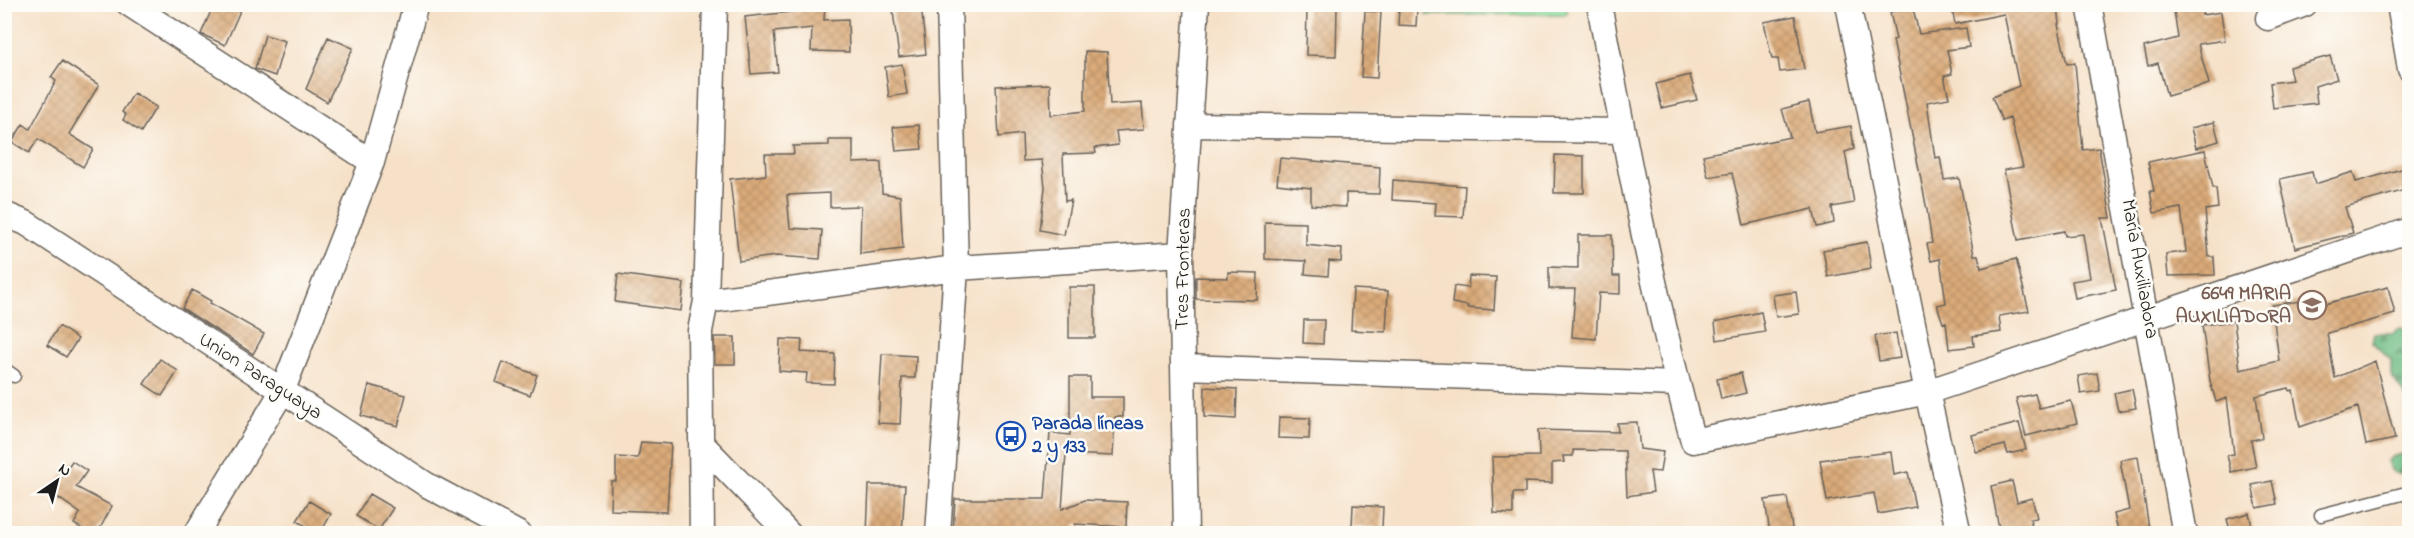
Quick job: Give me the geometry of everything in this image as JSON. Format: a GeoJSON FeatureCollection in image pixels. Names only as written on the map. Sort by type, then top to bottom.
{"type":"FeatureCollection","features":[{"type":"Feature","properties":{"kind":"street"},"geometry":{"type":"LineString","coordinates":[[129,4],[372,162]]}},
{"type":"Feature","properties":{"kind":"street"},"geometry":{"type":"LineString","coordinates":[[196,534],[282,392],[372,162],[416,4]]}},
{"type":"Feature","properties":{"kind":"street"},"geometry":{"type":"LineString","coordinates":[[702,534],[700,331],[706,301],[715,4]]}},
{"type":"Feature","properties":{"kind":"street"},"geometry":{"type":"LineString","coordinates":[[938,534],[956,268],[949,4]]}},
{"type":"Feature","properties":{"kind":"street","name":"Tres Fronteras"},"geometry":{"type":"LineString","coordinates":[[1186,534],[1181,254],[1197,4]]}},
{"type":"Feature","properties":{"kind":"street"},"geometry":{"type":"LineString","coordinates":[[1599,4],[1623,131],[1677,384],[1693,441],[1927,392],[2409,230]]}},
{"type":"Feature","properties":{"kind":"street"},"geometry":{"type":"LineString","coordinates":[[1848,4],[1927,392],[1959,534]]}},
{"type":"Feature","properties":{"kind":"street","name":"María Auxiliadora"},"geometry":{"type":"LineString","coordinates":[[2089,4],[2148,316],[2186,534]]}},
{"type":"Feature","properties":{"kind":"street"},"geometry":{"type":"LineString","coordinates":[[2268,18],[2305,4]]}},
{"type":"Feature","properties":{"kind":"street"},"geometry":{"type":"LineString","coordinates":[[2399,4],[2409,69]]}},
{"type":"Feature","properties":{"kind":"street"},"geometry":{"type":"LineString","coordinates":[[1189,125],[1623,131]]}},
{"type":"Feature","properties":{"kind":"street","name":"Union Paraguaya"},"geometry":{"type":"LineString","coordinates":[[4,214],[26,223],[427,485],[519,534]]}},
{"type":"Feature","properties":{"kind":"street"},"geometry":{"type":"LineString","coordinates":[[706,301],[956,268],[1181,254]]}},
{"type":"Feature","properties":{"kind":"street"},"geometry":{"type":"LineString","coordinates":[[1184,367],[1677,384]]}},
{"type":"Feature","properties":{"kind":"street"},"geometry":{"type":"LineString","coordinates":[[701,443],[789,534]]}},
{"type":"Feature","properties":{"kind":"lane"},"geometry":{"type":"LineString","coordinates":[[2321,515],[2409,492]]}},
{"type":"Feature","properties":{"kind":"green space"},"geometry":{"type":"Polygon","coordinates":[[[1426,5],[1567,5],[1567,14],[1426,15],[1426,5]]]}},
{"type":"Feature","properties":{"kind":"green space"},"geometry":{"type":"Polygon","coordinates":[[[2400,328],[2409,330],[2409,397],[2406,397],[2391,375],[2391,360],[2372,342],[2374,333],[2393,333],[2400,328]]]}},
{"type":"Feature","properties":{"kind":"green space"},"geometry":{"type":"Polygon","coordinates":[[[2409,454],[2409,469],[2405,475],[2393,472],[2387,461],[2394,456],[2409,454]]]}},
{"type":"Feature","properties":{"kind":"building"},"geometry":{"type":"Polygon","coordinates":[[[214,4],[243,4],[225,45],[201,34],[214,4]]]}},
{"type":"Feature","properties":{"kind":"building"},"geometry":{"type":"Polygon","coordinates":[[[799,4],[825,4],[824,20],[848,19],[849,52],[811,51],[812,28],[774,32],[778,72],[751,74],[745,17],[799,11],[799,4]]]}},
{"type":"Feature","properties":{"kind":"building"},"geometry":{"type":"Polygon","coordinates":[[[892,4],[921,4],[926,54],[899,57],[892,4]]]}},
{"type":"Feature","properties":{"kind":"building"},"geometry":{"type":"Polygon","coordinates":[[[1951,4],[2031,4],[2031,9],[2058,6],[2060,24],[2058,24],[2067,64],[2075,63],[2083,150],[2099,148],[2111,218],[2102,218],[2116,290],[2075,298],[2072,281],[2090,278],[2083,234],[2065,236],[2064,231],[2018,240],[2004,170],[2023,167],[2010,118],[2002,121],[1992,97],[2019,86],[2004,14],[1955,24],[1951,4]]]}},
{"type":"Feature","properties":{"kind":"building"},"geometry":{"type":"Polygon","coordinates":[[[2173,4],[2202,4],[2202,15],[2221,12],[2225,40],[2198,44],[2209,84],[2167,96],[2158,63],[2148,66],[2144,47],[2178,38],[2173,4]]]}},
{"type":"Feature","properties":{"kind":"building"},"geometry":{"type":"Polygon","coordinates":[[[1307,6],[1337,7],[1336,56],[1306,55],[1307,6]]]}},
{"type":"Feature","properties":{"kind":"building"},"geometry":{"type":"Polygon","coordinates":[[[1399,8],[1417,9],[1416,26],[1398,25],[1399,8]]]}},
{"type":"Feature","properties":{"kind":"building"},"geometry":{"type":"Polygon","coordinates":[[[1913,8],[1919,34],[1966,28],[1969,47],[1947,50],[1952,74],[1944,76],[1949,98],[1927,102],[1935,158],[1940,157],[1944,180],[1959,178],[1974,255],[1978,255],[1981,268],[2016,259],[2029,311],[1999,316],[2001,332],[1973,336],[1974,346],[1949,349],[1946,322],[1943,323],[1937,305],[1946,303],[1940,259],[1931,261],[1927,244],[1932,243],[1927,210],[1893,40],[1896,39],[1890,12],[1913,8]]]}},
{"type":"Feature","properties":{"kind":"building"},"geometry":{"type":"Polygon","coordinates":[[[1365,11],[1381,12],[1377,78],[1361,77],[1365,11]]]}},
{"type":"Feature","properties":{"kind":"building"},"geometry":{"type":"Polygon","coordinates":[[[1795,16],[1804,69],[1780,72],[1778,59],[1772,59],[1764,22],[1795,16]]]}},
{"type":"Feature","properties":{"kind":"building"},"geometry":{"type":"Polygon","coordinates":[[[265,35],[285,41],[275,76],[255,69],[265,35]]]}},
{"type":"Feature","properties":{"kind":"building"},"geometry":{"type":"Polygon","coordinates":[[[328,37],[353,48],[327,102],[306,89],[328,37]]]}},
{"type":"Feature","properties":{"kind":"building"},"geometry":{"type":"Polygon","coordinates":[[[1085,51],[1107,52],[1110,105],[1142,103],[1144,129],[1116,131],[1118,145],[1095,148],[1096,153],[1063,154],[1065,201],[1071,200],[1064,235],[1040,230],[1045,187],[1042,160],[1023,161],[1022,134],[999,137],[996,86],[1050,84],[1051,115],[1085,111],[1085,51]]]}},
{"type":"Feature","properties":{"kind":"building"},"geometry":{"type":"Polygon","coordinates":[[[2330,56],[2337,79],[2315,86],[2317,103],[2273,108],[2270,83],[2292,80],[2289,67],[2330,56]]]}},
{"type":"Feature","properties":{"kind":"building"},"geometry":{"type":"Polygon","coordinates":[[[62,61],[99,85],[69,134],[93,149],[83,167],[38,139],[29,153],[12,142],[23,124],[30,129],[56,81],[51,77],[62,61]]]}},
{"type":"Feature","properties":{"kind":"building"},"geometry":{"type":"Polygon","coordinates":[[[902,64],[907,94],[889,97],[885,67],[902,64]]]}},
{"type":"Feature","properties":{"kind":"building"},"geometry":{"type":"Polygon","coordinates":[[[1690,75],[1697,100],[1662,108],[1656,84],[1690,75]]]}},
{"type":"Feature","properties":{"kind":"building"},"geometry":{"type":"Polygon","coordinates":[[[134,93],[156,107],[141,132],[123,120],[126,115],[122,112],[134,93]]]}},
{"type":"Feature","properties":{"kind":"building"},"geometry":{"type":"Polygon","coordinates":[[[1809,102],[1815,132],[1851,126],[1854,149],[1845,152],[1854,203],[1832,207],[1834,223],[1817,227],[1813,209],[1744,225],[1732,173],[1708,177],[1703,155],[1790,137],[1782,109],[1809,102]]]}},
{"type":"Feature","properties":{"kind":"building"},"geometry":{"type":"Polygon","coordinates":[[[2214,122],[2219,141],[2196,148],[2191,128],[2214,122]]]}},
{"type":"Feature","properties":{"kind":"building"},"geometry":{"type":"Polygon","coordinates":[[[919,125],[922,149],[896,151],[893,127],[919,125]]]}},
{"type":"Feature","properties":{"kind":"building"},"geometry":{"type":"Polygon","coordinates":[[[829,140],[853,140],[853,163],[881,162],[882,193],[900,196],[903,249],[860,254],[861,206],[830,207],[830,193],[787,195],[790,228],[822,230],[820,259],[776,256],[739,261],[730,179],[766,175],[765,154],[794,154],[793,146],[829,145],[829,140]]]}},
{"type":"Feature","properties":{"kind":"building"},"geometry":{"type":"Polygon","coordinates":[[[2205,150],[2213,188],[2216,188],[2218,208],[2205,210],[2209,257],[2214,257],[2215,275],[2168,276],[2166,254],[2186,252],[2181,208],[2154,213],[2150,191],[2154,191],[2148,162],[2205,150]]]}},
{"type":"Feature","properties":{"kind":"building"},"geometry":{"type":"Polygon","coordinates":[[[1555,155],[1584,156],[1584,193],[1554,193],[1555,155]]]}},
{"type":"Feature","properties":{"kind":"building"},"geometry":{"type":"Polygon","coordinates":[[[1280,158],[1380,167],[1379,194],[1346,193],[1346,207],[1311,205],[1311,188],[1277,184],[1280,158]]]}},
{"type":"Feature","properties":{"kind":"building"},"geometry":{"type":"Polygon","coordinates":[[[2405,168],[2409,189],[2345,207],[2353,233],[2295,248],[2280,179],[2312,172],[2315,184],[2353,172],[2356,182],[2405,168]]]}},
{"type":"Feature","properties":{"kind":"building"},"geometry":{"type":"Polygon","coordinates":[[[1393,180],[1465,186],[1463,217],[1435,216],[1436,203],[1392,200],[1393,180]]]}},
{"type":"Feature","properties":{"kind":"building"},"geometry":{"type":"Polygon","coordinates":[[[1265,222],[1306,223],[1306,245],[1342,249],[1341,262],[1329,261],[1328,276],[1305,274],[1306,261],[1265,259],[1265,222]]]}},
{"type":"Feature","properties":{"kind":"building"},"geometry":{"type":"Polygon","coordinates":[[[1578,235],[1612,235],[1613,276],[1620,276],[1620,294],[1599,293],[1596,339],[1572,337],[1575,289],[1549,289],[1549,267],[1578,268],[1578,235]]]}},
{"type":"Feature","properties":{"kind":"building"},"geometry":{"type":"Polygon","coordinates":[[[1867,242],[1871,269],[1828,277],[1823,250],[1867,242]]]}},
{"type":"Feature","properties":{"kind":"building"},"geometry":{"type":"Polygon","coordinates":[[[1228,272],[1258,273],[1257,300],[1196,299],[1196,277],[1228,278],[1228,272]]]}},
{"type":"Feature","properties":{"kind":"building"},"geometry":{"type":"Polygon","coordinates":[[[618,274],[684,283],[681,311],[615,302],[618,274]]]}},
{"type":"Feature","properties":{"kind":"building"},"geometry":{"type":"Polygon","coordinates":[[[1469,276],[1496,277],[1494,310],[1467,308],[1468,306],[1452,303],[1454,286],[1468,288],[1469,276]]]}},
{"type":"Feature","properties":{"kind":"building"},"geometry":{"type":"Polygon","coordinates":[[[1069,287],[1095,287],[1095,338],[1069,338],[1069,287]]]}},
{"type":"Feature","properties":{"kind":"building"},"geometry":{"type":"Polygon","coordinates":[[[2388,287],[2395,314],[2327,333],[2335,378],[2375,361],[2395,439],[2366,445],[2358,407],[2300,427],[2293,390],[2290,391],[2289,388],[2256,396],[2262,438],[2251,440],[2256,467],[2231,472],[2227,455],[2234,454],[2227,398],[2216,402],[2210,381],[2202,325],[2234,321],[2240,370],[2279,361],[2272,305],[2316,299],[2317,306],[2388,287]]]}},
{"type":"Feature","properties":{"kind":"building"},"geometry":{"type":"Polygon","coordinates":[[[1353,289],[1388,291],[1386,332],[1351,330],[1353,289]]]}},
{"type":"Feature","properties":{"kind":"building"},"geometry":{"type":"Polygon","coordinates":[[[192,290],[264,334],[253,354],[182,308],[192,290]]]}},
{"type":"Feature","properties":{"kind":"building"},"geometry":{"type":"Polygon","coordinates":[[[1796,292],[1799,314],[1776,317],[1773,295],[1796,292]]]}},
{"type":"Feature","properties":{"kind":"building"},"geometry":{"type":"Polygon","coordinates":[[[1761,312],[1765,332],[1717,340],[1715,322],[1761,312]]]}},
{"type":"Feature","properties":{"kind":"building"},"geometry":{"type":"Polygon","coordinates":[[[1304,320],[1324,320],[1323,344],[1303,343],[1304,320]]]}},
{"type":"Feature","properties":{"kind":"building"},"geometry":{"type":"Polygon","coordinates":[[[59,326],[78,339],[66,357],[47,345],[59,326]]]}},
{"type":"Feature","properties":{"kind":"building"},"geometry":{"type":"Polygon","coordinates":[[[1896,333],[1900,358],[1879,361],[1875,336],[1896,333]]]}},
{"type":"Feature","properties":{"kind":"building"},"geometry":{"type":"Polygon","coordinates":[[[714,337],[735,337],[735,364],[715,364],[714,337]]]}},
{"type":"Feature","properties":{"kind":"building"},"geometry":{"type":"Polygon","coordinates":[[[780,339],[802,340],[801,352],[835,354],[834,384],[806,383],[807,373],[779,371],[780,339]]]}},
{"type":"Feature","properties":{"kind":"building"},"geometry":{"type":"Polygon","coordinates":[[[882,354],[916,356],[915,378],[902,378],[900,424],[878,423],[882,354]]]}},
{"type":"Feature","properties":{"kind":"building"},"geometry":{"type":"Polygon","coordinates":[[[160,359],[178,371],[162,396],[144,384],[160,359]]]}},
{"type":"Feature","properties":{"kind":"building"},"geometry":{"type":"Polygon","coordinates":[[[503,362],[537,375],[530,395],[496,382],[503,362]]]}},
{"type":"Feature","properties":{"kind":"building"},"geometry":{"type":"Polygon","coordinates":[[[1741,373],[1746,393],[1721,399],[1717,379],[1741,373]]]}},
{"type":"Feature","properties":{"kind":"building"},"geometry":{"type":"Polygon","coordinates":[[[2097,373],[2100,391],[2081,394],[2078,376],[2097,373]]]}},
{"type":"Feature","properties":{"kind":"building"},"geometry":{"type":"Polygon","coordinates":[[[1070,377],[1090,377],[1090,397],[1123,397],[1123,417],[1115,417],[1113,456],[1066,454],[1062,509],[1085,500],[1127,502],[1126,527],[1075,524],[1075,534],[953,534],[955,499],[1045,499],[1050,433],[1070,435],[1070,377]]]}},
{"type":"Feature","properties":{"kind":"building"},"geometry":{"type":"Polygon","coordinates":[[[369,385],[406,395],[398,426],[361,416],[369,385]]]}},
{"type":"Feature","properties":{"kind":"building"},"geometry":{"type":"Polygon","coordinates":[[[1205,387],[1237,389],[1236,419],[1204,417],[1205,387]]]}},
{"type":"Feature","properties":{"kind":"building"},"geometry":{"type":"Polygon","coordinates":[[[2132,389],[2136,408],[2118,411],[2114,393],[2132,389]]]}},
{"type":"Feature","properties":{"kind":"building"},"geometry":{"type":"Polygon","coordinates":[[[2035,394],[2039,408],[2071,401],[2077,423],[2026,436],[2016,398],[2035,394]]]}},
{"type":"Feature","properties":{"kind":"building"},"geometry":{"type":"Polygon","coordinates":[[[1279,417],[1310,418],[1309,439],[1278,438],[1279,417]]]}},
{"type":"Feature","properties":{"kind":"building"},"geometry":{"type":"Polygon","coordinates":[[[1637,422],[1640,449],[1663,452],[1660,472],[1650,471],[1653,492],[1627,496],[1625,451],[1573,450],[1573,456],[1563,456],[1564,462],[1552,463],[1552,483],[1525,482],[1525,493],[1513,493],[1513,514],[1494,513],[1492,457],[1539,456],[1538,430],[1618,432],[1617,423],[1637,422]]]}},
{"type":"Feature","properties":{"kind":"building"},"geometry":{"type":"Polygon","coordinates":[[[2019,423],[2026,450],[2008,454],[2005,445],[1976,452],[1972,435],[2019,423]]]}},
{"type":"Feature","properties":{"kind":"building"},"geometry":{"type":"Polygon","coordinates":[[[641,442],[671,444],[667,512],[610,510],[611,481],[616,481],[616,457],[638,458],[641,442]]]}},
{"type":"Feature","properties":{"kind":"building"},"geometry":{"type":"Polygon","coordinates":[[[1891,452],[1894,475],[1908,472],[1915,507],[1878,514],[1874,493],[1827,501],[1820,460],[1891,452]]]}},
{"type":"Feature","properties":{"kind":"building"},"geometry":{"type":"Polygon","coordinates":[[[2138,457],[2149,528],[2119,534],[2114,514],[2129,510],[2120,460],[2138,457]]]}},
{"type":"Feature","properties":{"kind":"building"},"geometry":{"type":"Polygon","coordinates":[[[72,461],[87,471],[76,487],[112,506],[97,534],[91,534],[74,524],[80,513],[50,492],[72,461]]]}},
{"type":"Feature","properties":{"kind":"building"},"geometry":{"type":"Polygon","coordinates":[[[2012,481],[2017,502],[2032,498],[2037,518],[2030,519],[2034,534],[2000,534],[1991,486],[2012,481]]]}},
{"type":"Feature","properties":{"kind":"building"},"geometry":{"type":"Polygon","coordinates":[[[2272,481],[2277,504],[2257,508],[2252,485],[2272,481]]]}},
{"type":"Feature","properties":{"kind":"building"},"geometry":{"type":"Polygon","coordinates":[[[869,485],[905,485],[902,534],[867,534],[869,485]]]}},
{"type":"Feature","properties":{"kind":"building"},"geometry":{"type":"Polygon","coordinates":[[[369,494],[393,508],[379,530],[356,516],[369,494]]]}},
{"type":"Feature","properties":{"kind":"building"},"geometry":{"type":"Polygon","coordinates":[[[1787,497],[1793,534],[1770,534],[1765,500],[1787,497]]]}},
{"type":"Feature","properties":{"kind":"building"},"geometry":{"type":"Polygon","coordinates":[[[309,501],[331,514],[320,534],[297,521],[309,501]]]}},
{"type":"Feature","properties":{"kind":"building"},"geometry":{"type":"Polygon","coordinates":[[[1353,505],[1383,507],[1382,528],[1352,526],[1353,505]]]}},
{"type":"Feature","properties":{"kind":"building"},"geometry":{"type":"Polygon","coordinates":[[[2249,513],[2254,534],[2231,534],[2227,519],[2249,513]]]}},
{"type":"Feature","properties":{"kind":"place","name":"6649 MARIA AUXILIADORA"},"geometry":{"type":"Point","coordinates":[2312,305]}},
{"type":"Feature","properties":{"kind":"place","name":"Parada líneas 2 y 133"},"geometry":{"type":"Point","coordinates":[1011,436]}}]}
